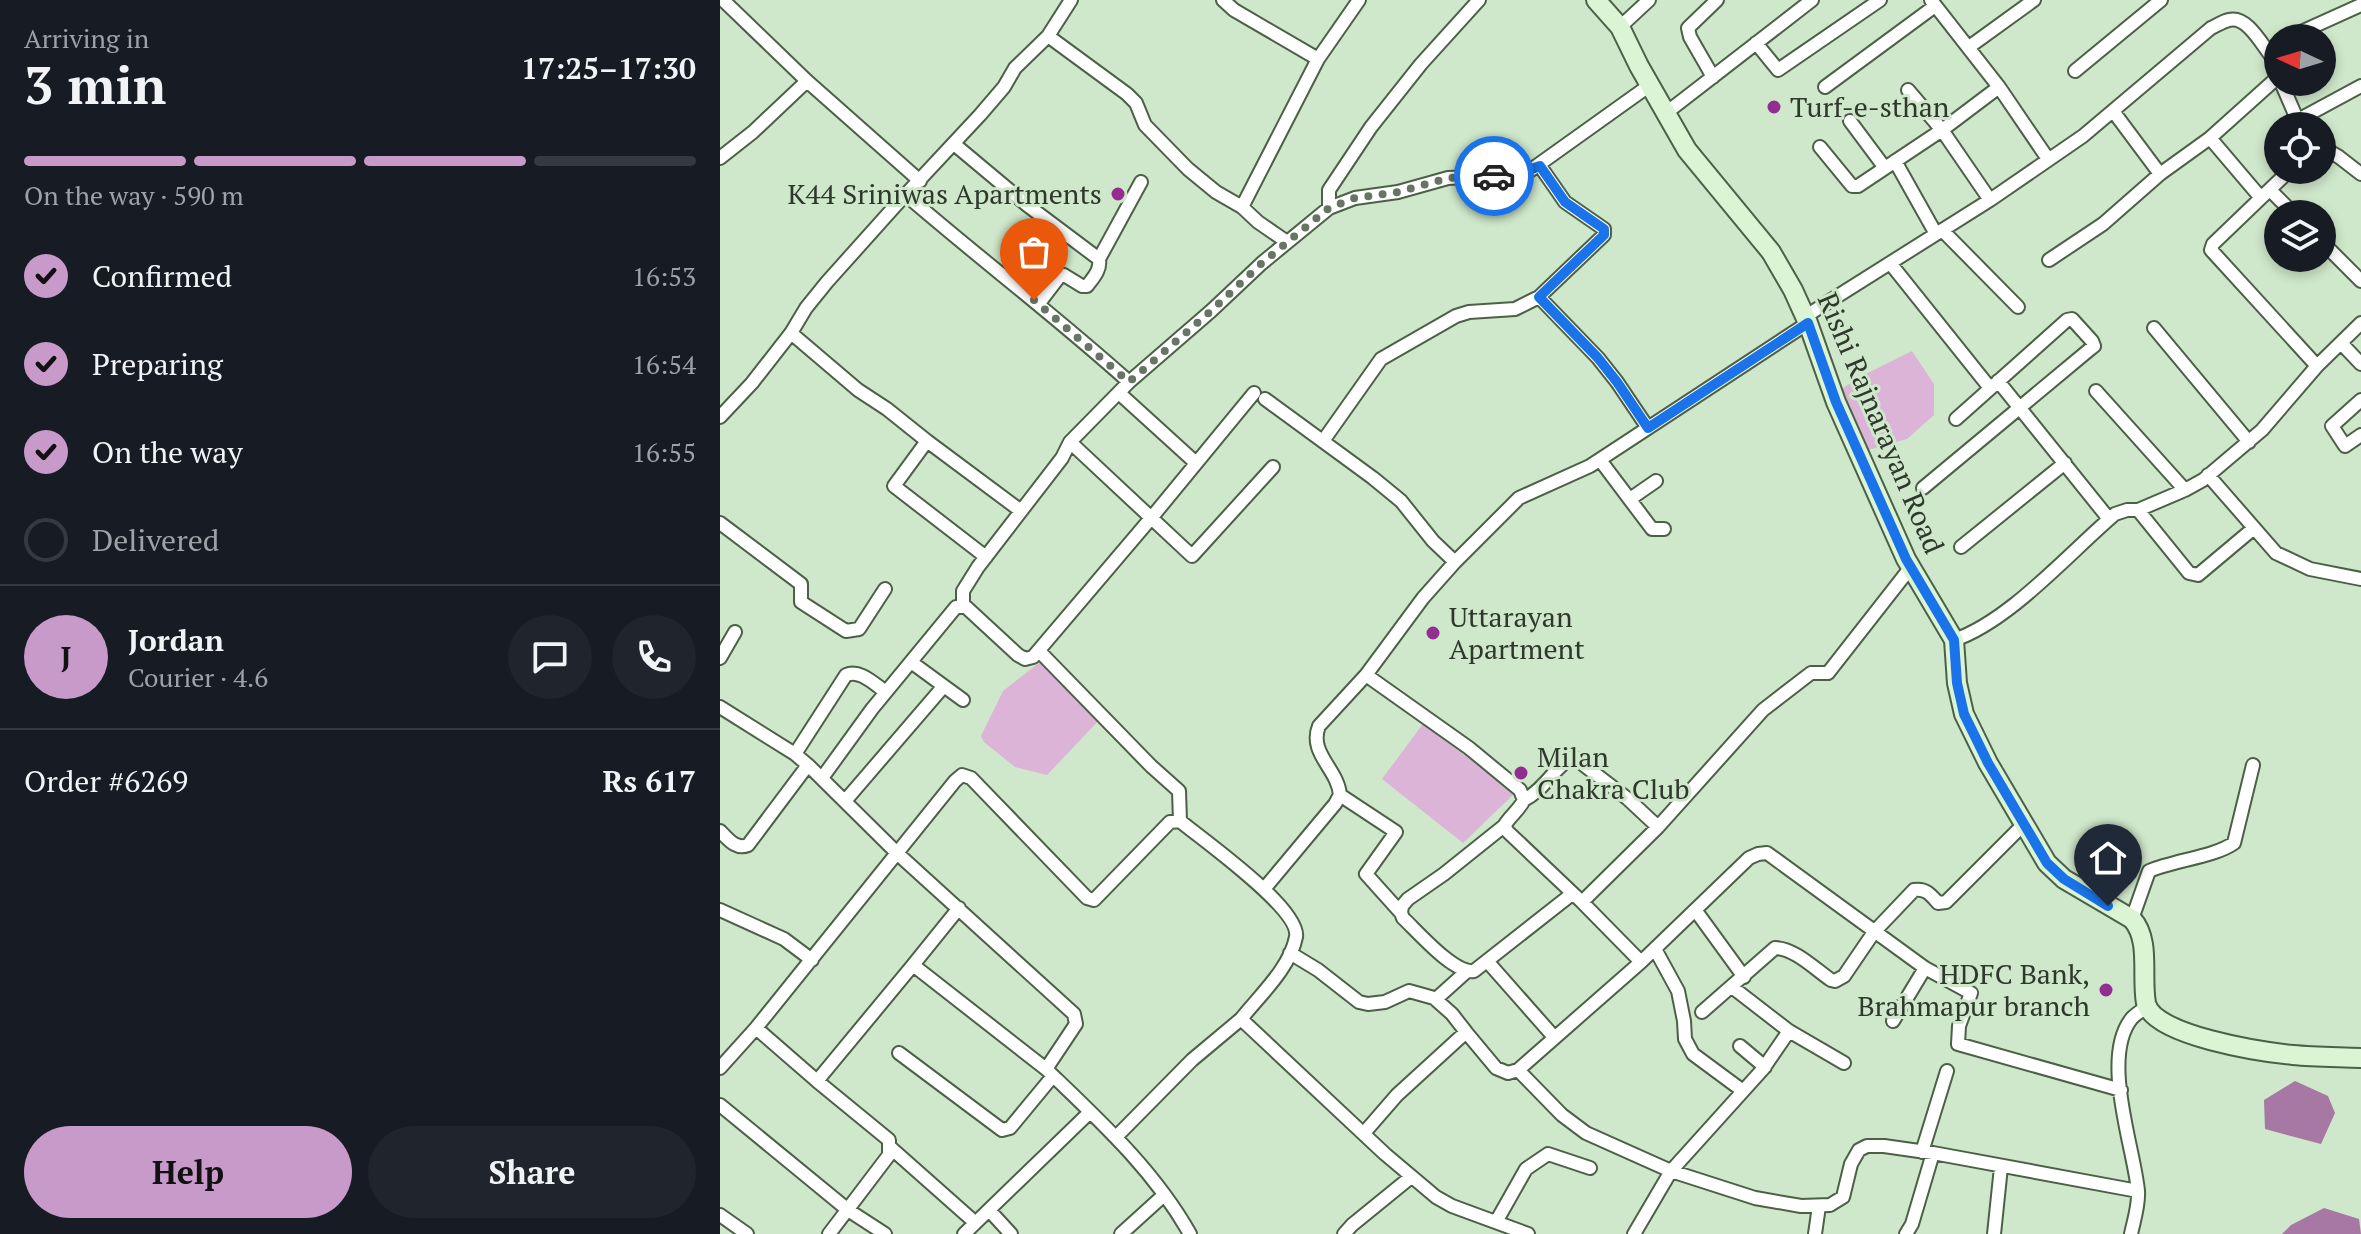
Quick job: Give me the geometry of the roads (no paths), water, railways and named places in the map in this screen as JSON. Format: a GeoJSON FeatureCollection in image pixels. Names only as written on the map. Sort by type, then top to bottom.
{"type":"FeatureCollection","features":[{"type":"Feature","properties":{"kind":"main road","name":"Rishi Rajnarayan Road"},"geometry":{"type":"LineString","coordinates":[[1596,0],[1620,27],[1687,150],[1771,252],[1807,320],[1836,402],[1911,567],[1954,640],[1957,683],[1964,714],[1988,763],[2047,863],[2064,879],[2132,919]]}},
{"type":"Feature","properties":{"kind":"main road"},"geometry":{"type":"LineString","coordinates":[[2132,919],[2142,938],[2147,1007],[2175,1029],[2234,1045],[2293,1055],[2361,1058]]}},
{"type":"Feature","properties":{"kind":"street"},"geometry":{"type":"LineString","coordinates":[[720,417],[752,383],[791,333],[806,308],[1004,87],[1015,68],[1048,36],[1071,0]]}},
{"type":"Feature","properties":{"kind":"street"},"geometry":{"type":"LineString","coordinates":[[1223,0],[1234,10],[1318,59]]}},
{"type":"Feature","properties":{"kind":"street"},"geometry":{"type":"LineString","coordinates":[[1242,207],[1318,59],[1359,0]]}},
{"type":"Feature","properties":{"kind":"street"},"geometry":{"type":"LineString","coordinates":[[1329,208],[1329,190],[1371,127],[1421,64],[1479,0]]}},
{"type":"Feature","properties":{"kind":"street"},"geometry":{"type":"LineString","coordinates":[[1620,27],[1649,0]]}},
{"type":"Feature","properties":{"kind":"street"},"geometry":{"type":"LineString","coordinates":[[1713,77],[1688,28],[1717,0]]}},
{"type":"Feature","properties":{"kind":"street"},"geometry":{"type":"LineString","coordinates":[[1666,113],[1812,0]]}},
{"type":"Feature","properties":{"kind":"street"},"geometry":{"type":"LineString","coordinates":[[1756,43],[1778,70],[1880,0]]}},
{"type":"Feature","properties":{"kind":"street"},"geometry":{"type":"LineString","coordinates":[[1969,47],[2034,0]]}},
{"type":"Feature","properties":{"kind":"street"},"geometry":{"type":"LineString","coordinates":[[2075,71],[2145,5],[2161,0]]}},
{"type":"Feature","properties":{"kind":"street"},"geometry":{"type":"LineString","coordinates":[[1825,87],[1933,3],[1999,87],[2048,159]]}},
{"type":"Feature","properties":{"kind":"street"},"geometry":{"type":"LineString","coordinates":[[720,19],[727,4],[807,81],[920,181]]}},
{"type":"Feature","properties":{"kind":"street"},"geometry":{"type":"LineString","coordinates":[[2319,24],[2361,5]]}},
{"type":"Feature","properties":{"kind":"street"},"geometry":{"type":"LineString","coordinates":[[1911,567],[1828,673],[1811,673],[1763,710],[1658,827],[1577,898],[1474,971],[1460,970],[1438,951],[1403,918],[1366,874],[1396,832],[1340,795],[1336,779],[1316,744],[1319,726],[1366,675],[1423,598],[1519,498],[1600,460],[1890,263],[1990,200],[2083,136],[2211,28],[2229,19],[2237,19],[2264,41]]}},
{"type":"Feature","properties":{"kind":"street"},"geometry":{"type":"LineString","coordinates":[[1048,36],[1127,94],[1136,103],[1145,125],[1188,169],[1287,242]]}},
{"type":"Feature","properties":{"kind":"street"},"geometry":{"type":"LineString","coordinates":[[720,158],[753,132],[807,81]]}},
{"type":"Feature","properties":{"kind":"street"},"geometry":{"type":"LineString","coordinates":[[1455,562],[1433,541],[1401,501],[1260,396],[1196,463],[1033,657],[1025,659],[1018,655],[963,606],[963,591],[1062,458],[1070,442],[1129,382],[1329,208],[1355,198],[1398,192],[1448,178],[1520,173],[1540,166],[1650,85]]}},
{"type":"Feature","properties":{"kind":"street"},"geometry":{"type":"LineString","coordinates":[[2317,112],[2361,86]]}},
{"type":"Feature","properties":{"kind":"street"},"geometry":{"type":"LineString","coordinates":[[1820,147],[1855,187],[1942,130],[1999,87]]}},
{"type":"Feature","properties":{"kind":"street"},"geometry":{"type":"LineString","coordinates":[[1908,90],[1942,130],[1990,200]]}},
{"type":"Feature","properties":{"kind":"street"},"geometry":{"type":"LineString","coordinates":[[2049,260],[2103,224],[2264,91]]}},
{"type":"Feature","properties":{"kind":"street"},"geometry":{"type":"LineString","coordinates":[[2113,111],[2160,174]]}},
{"type":"Feature","properties":{"kind":"street"},"geometry":{"type":"LineString","coordinates":[[1850,121],[1890,164],[1939,232],[2018,307]]}},
{"type":"Feature","properties":{"kind":"street"},"geometry":{"type":"LineString","coordinates":[[2210,138],[2274,200]]}},
{"type":"Feature","properties":{"kind":"street"},"geometry":{"type":"LineString","coordinates":[[954,144],[1027,205],[1099,259]]}},
{"type":"Feature","properties":{"kind":"street"},"geometry":{"type":"LineString","coordinates":[[2336,155],[2361,174]]}},
{"type":"Feature","properties":{"kind":"street"},"geometry":{"type":"LineString","coordinates":[[1323,441],[1381,359],[1456,316],[1469,312],[1515,309],[1539,297],[1604,235],[1604,229],[1565,202],[1540,166]]}},
{"type":"Feature","properties":{"kind":"street"},"geometry":{"type":"LineString","coordinates":[[1039,303],[1064,275],[1087,286],[1098,271],[1099,259],[1141,182]]}},
{"type":"Feature","properties":{"kind":"street"},"geometry":{"type":"LineString","coordinates":[[2276,184],[2213,244],[2212,252],[2317,366]]}},
{"type":"Feature","properties":{"kind":"street"},"geometry":{"type":"LineString","coordinates":[[906,195],[1039,303],[1129,382]]}},
{"type":"Feature","properties":{"kind":"street"},"geometry":{"type":"LineString","coordinates":[[2336,256],[2361,281]]}},
{"type":"Feature","properties":{"kind":"street"},"geometry":{"type":"LineString","coordinates":[[1890,263],[1994,384],[2021,408],[2109,519]]}},
{"type":"Feature","properties":{"kind":"street"},"geometry":{"type":"LineString","coordinates":[[1539,297],[1598,358],[1648,428]]}},
{"type":"Feature","properties":{"kind":"street"},"geometry":{"type":"LineString","coordinates":[[1923,488],[2092,348],[2092,341],[2069,319],[1956,419]]}},
{"type":"Feature","properties":{"kind":"street"},"geometry":{"type":"LineString","coordinates":[[1954,640],[1993,619],[2022,597],[2109,519],[2185,490],[2208,475],[2262,430],[2317,366],[2361,323]]}},
{"type":"Feature","properties":{"kind":"street"},"geometry":{"type":"LineString","coordinates":[[2154,328],[2249,442]]}},
{"type":"Feature","properties":{"kind":"street"},"geometry":{"type":"LineString","coordinates":[[791,333],[858,390],[1021,511]]}},
{"type":"Feature","properties":{"kind":"street"},"geometry":{"type":"LineString","coordinates":[[2341,343],[2361,364]]}},
{"type":"Feature","properties":{"kind":"street"},"geometry":{"type":"LineString","coordinates":[[2096,391],[2185,490]]}},
{"type":"Feature","properties":{"kind":"street"},"geometry":{"type":"LineString","coordinates":[[1119,393],[1196,463]]}},
{"type":"Feature","properties":{"kind":"street"},"geometry":{"type":"LineString","coordinates":[[2361,400],[2332,426],[2345,446],[2361,435]]}},
{"type":"Feature","properties":{"kind":"street"},"geometry":{"type":"LineString","coordinates":[[927,441],[894,486],[986,557]]}},
{"type":"Feature","properties":{"kind":"street"},"geometry":{"type":"LineString","coordinates":[[1070,442],[1192,556]]}},
{"type":"Feature","properties":{"kind":"street"},"geometry":{"type":"LineString","coordinates":[[1600,460],[1652,529],[1664,529]]}},
{"type":"Feature","properties":{"kind":"street"},"geometry":{"type":"LineString","coordinates":[[1961,547],[2065,463]]}},
{"type":"Feature","properties":{"kind":"street"},"geometry":{"type":"LineString","coordinates":[[1183,567],[1273,467]]}},
{"type":"Feature","properties":{"kind":"street"},"geometry":{"type":"LineString","coordinates":[[2208,475],[2276,553],[2310,569],[2361,579]]}},
{"type":"Feature","properties":{"kind":"street"},"geometry":{"type":"LineString","coordinates":[[1630,499],[1656,481]]}},
{"type":"Feature","properties":{"kind":"street"},"geometry":{"type":"LineString","coordinates":[[2138,510],[2193,575],[2198,575],[2254,528]]}},
{"type":"Feature","properties":{"kind":"street"},"geometry":{"type":"LineString","coordinates":[[720,523],[801,584],[801,602],[846,631],[859,629],[885,589]]}},
{"type":"Feature","properties":{"kind":"street"},"geometry":{"type":"LineString","coordinates":[[822,778],[886,692],[956,607],[963,606]]}},
{"type":"Feature","properties":{"kind":"street"},"geometry":{"type":"LineString","coordinates":[[720,658],[735,632]]}},
{"type":"Feature","properties":{"kind":"street"},"geometry":{"type":"LineString","coordinates":[[1039,651],[1179,791],[1180,821]]}},
{"type":"Feature","properties":{"kind":"street"},"geometry":{"type":"LineString","coordinates":[[911,662],[963,700]]}},
{"type":"Feature","properties":{"kind":"street"},"geometry":{"type":"LineString","coordinates":[[795,754],[846,675],[852,672],[860,674],[886,692]]}},
{"type":"Feature","properties":{"kind":"street"},"geometry":{"type":"LineString","coordinates":[[1366,675],[1469,748],[1520,790],[1524,800]]}},
{"type":"Feature","properties":{"kind":"street"},"geometry":{"type":"LineString","coordinates":[[845,801],[943,687]]}},
{"type":"Feature","properties":{"kind":"street"},"geometry":{"type":"LineString","coordinates":[[720,707],[808,765],[898,854],[1074,1014],[1076,1024],[1050,1072],[1010,1128],[1002,1130],[899,1053]]}},
{"type":"Feature","properties":{"kind":"street"},"geometry":{"type":"LineString","coordinates":[[1401,913],[1408,899],[1504,826],[1524,800],[1541,790],[1571,758],[1628,799],[1658,827]]}},
{"type":"Feature","properties":{"kind":"street"},"geometry":{"type":"LineString","coordinates":[[720,831],[735,845],[748,845],[808,765]]}},
{"type":"Feature","properties":{"kind":"street"},"geometry":{"type":"LineString","coordinates":[[2132,919],[2149,871],[2224,850],[2234,843],[2253,765]]}},
{"type":"Feature","properties":{"kind":"street"},"geometry":{"type":"LineString","coordinates":[[720,1068],[962,775],[971,778],[1087,898],[1094,900],[1170,822],[1180,821],[1264,889],[1292,919],[1296,939],[1287,962],[1241,1019],[1192,1060],[1117,1136]]}},
{"type":"Feature","properties":{"kind":"street"},"geometry":{"type":"LineString","coordinates":[[1264,889],[1340,795]]}},
{"type":"Feature","properties":{"kind":"street"},"geometry":{"type":"LineString","coordinates":[[1702,1012],[1775,948],[1792,953],[1835,981],[1844,976],[1874,932],[1914,890],[1928,892],[1938,903],[1946,902],[2024,824]]}},
{"type":"Feature","properties":{"kind":"street"},"geometry":{"type":"LineString","coordinates":[[1504,826],[1641,962]]}},
{"type":"Feature","properties":{"kind":"street"},"geometry":{"type":"LineString","coordinates":[[1290,953],[1359,1002],[1385,1002],[1409,991],[1436,999],[1496,1068],[1508,1073],[1518,1070],[1641,962],[1749,858],[1767,853],[1925,968],[1971,993],[1959,1026],[1958,1044],[2121,1090]]}},
{"type":"Feature","properties":{"kind":"street"},"geometry":{"type":"LineString","coordinates":[[817,1081],[959,908]]}},
{"type":"Feature","properties":{"kind":"street"},"geometry":{"type":"LineString","coordinates":[[720,910],[784,939],[812,960]]}},
{"type":"Feature","properties":{"kind":"street"},"geometry":{"type":"LineString","coordinates":[[1696,911],[1744,977]]}},
{"type":"Feature","properties":{"kind":"street"},"geometry":{"type":"LineString","coordinates":[[1655,949],[1678,991],[1685,1039],[1693,1054],[1743,1091]]}},
{"type":"Feature","properties":{"kind":"street"},"geometry":{"type":"LineString","coordinates":[[1487,961],[1554,1037]]}},
{"type":"Feature","properties":{"kind":"street"},"geometry":{"type":"LineString","coordinates":[[913,965],[1050,1072],[1117,1136],[1164,1195],[1190,1234]]}},
{"type":"Feature","properties":{"kind":"street"},"geometry":{"type":"LineString","coordinates":[[1893,1021],[1925,968]]}},
{"type":"Feature","properties":{"kind":"street"},"geometry":{"type":"LineString","coordinates":[[1436,999],[1466,972]]}},
{"type":"Feature","properties":{"kind":"street"},"geometry":{"type":"LineString","coordinates":[[1732,987],[1789,1031],[1844,1063]]}},
{"type":"Feature","properties":{"kind":"street"},"geometry":{"type":"LineString","coordinates":[[2131,1234],[2138,1191],[2124,1124],[2120,1050],[2132,1019],[2147,1007]]}},
{"type":"Feature","properties":{"kind":"street"},"geometry":{"type":"LineString","coordinates":[[1241,1019],[1436,1197],[1528,1234]]}},
{"type":"Feature","properties":{"kind":"street"},"geometry":{"type":"LineString","coordinates":[[756,1028],[889,1140],[889,1155],[829,1234]]}},
{"type":"Feature","properties":{"kind":"street"},"geometry":{"type":"LineString","coordinates":[[1634,1234],[1671,1171],[1765,1067],[1789,1031]]}},
{"type":"Feature","properties":{"kind":"street"},"geometry":{"type":"LineString","coordinates":[[1364,1133],[1397,1095],[1466,1032]]}},
{"type":"Feature","properties":{"kind":"street"},"geometry":{"type":"LineString","coordinates":[[1740,1046],[1765,1067]]}},
{"type":"Feature","properties":{"kind":"street"},"geometry":{"type":"LineString","coordinates":[[1518,1070],[1562,1115],[1586,1133],[1671,1171],[1755,1198],[1801,1206],[1830,1205],[1843,1197],[1851,1164],[1859,1150],[1867,1146],[1927,1153],[2138,1191]]}},
{"type":"Feature","properties":{"kind":"street"},"geometry":{"type":"LineString","coordinates":[[1906,1234],[1912,1224],[1947,1071]]}},
{"type":"Feature","properties":{"kind":"street"},"geometry":{"type":"LineString","coordinates":[[720,1105],[848,1210],[885,1234]]}},
{"type":"Feature","properties":{"kind":"street"},"geometry":{"type":"LineString","coordinates":[[964,1234],[1090,1112]]}},
{"type":"Feature","properties":{"kind":"street"},"geometry":{"type":"LineString","coordinates":[[891,1148],[970,1218]]}},
{"type":"Feature","properties":{"kind":"street"},"geometry":{"type":"LineString","coordinates":[[1496,1222],[1526,1169],[1548,1154],[1590,1168]]}},
{"type":"Feature","properties":{"kind":"street"},"geometry":{"type":"LineString","coordinates":[[1994,1234],[2001,1167]]}},
{"type":"Feature","properties":{"kind":"street"},"geometry":{"type":"LineString","coordinates":[[1344,1234],[1411,1177]]}},
{"type":"Feature","properties":{"kind":"street"},"geometry":{"type":"LineString","coordinates":[[1121,1234],[1164,1195]]}},
{"type":"Feature","properties":{"kind":"street"},"geometry":{"type":"LineString","coordinates":[[1815,1234],[1819,1206]]}},
{"type":"Feature","properties":{"kind":"street"},"geometry":{"type":"LineString","coordinates":[[989,1210],[1011,1234]]}},
{"type":"Feature","properties":{"kind":"street"},"geometry":{"type":"LineString","coordinates":[[720,1215],[747,1234]]}},
{"type":"Feature","properties":{"kind":"place","name":"Turf-e-sthan"},"geometry":{"type":"Point","coordinates":[1774,107]}},
{"type":"Feature","properties":{"kind":"place","name":"K44 Sriniwas Apartments"},"geometry":{"type":"Point","coordinates":[1118,194]}},
{"type":"Feature","properties":{"kind":"place","name":"Uttarayan Apartment"},"geometry":{"type":"Point","coordinates":[1433,633]}},
{"type":"Feature","properties":{"kind":"place","name":"Milan Chakra Club"},"geometry":{"type":"Point","coordinates":[1521,773]}},
{"type":"Feature","properties":{"kind":"place","name":"HDFC Bank, Brahmapur branch"},"geometry":{"type":"Point","coordinates":[2106,990]}}]}
